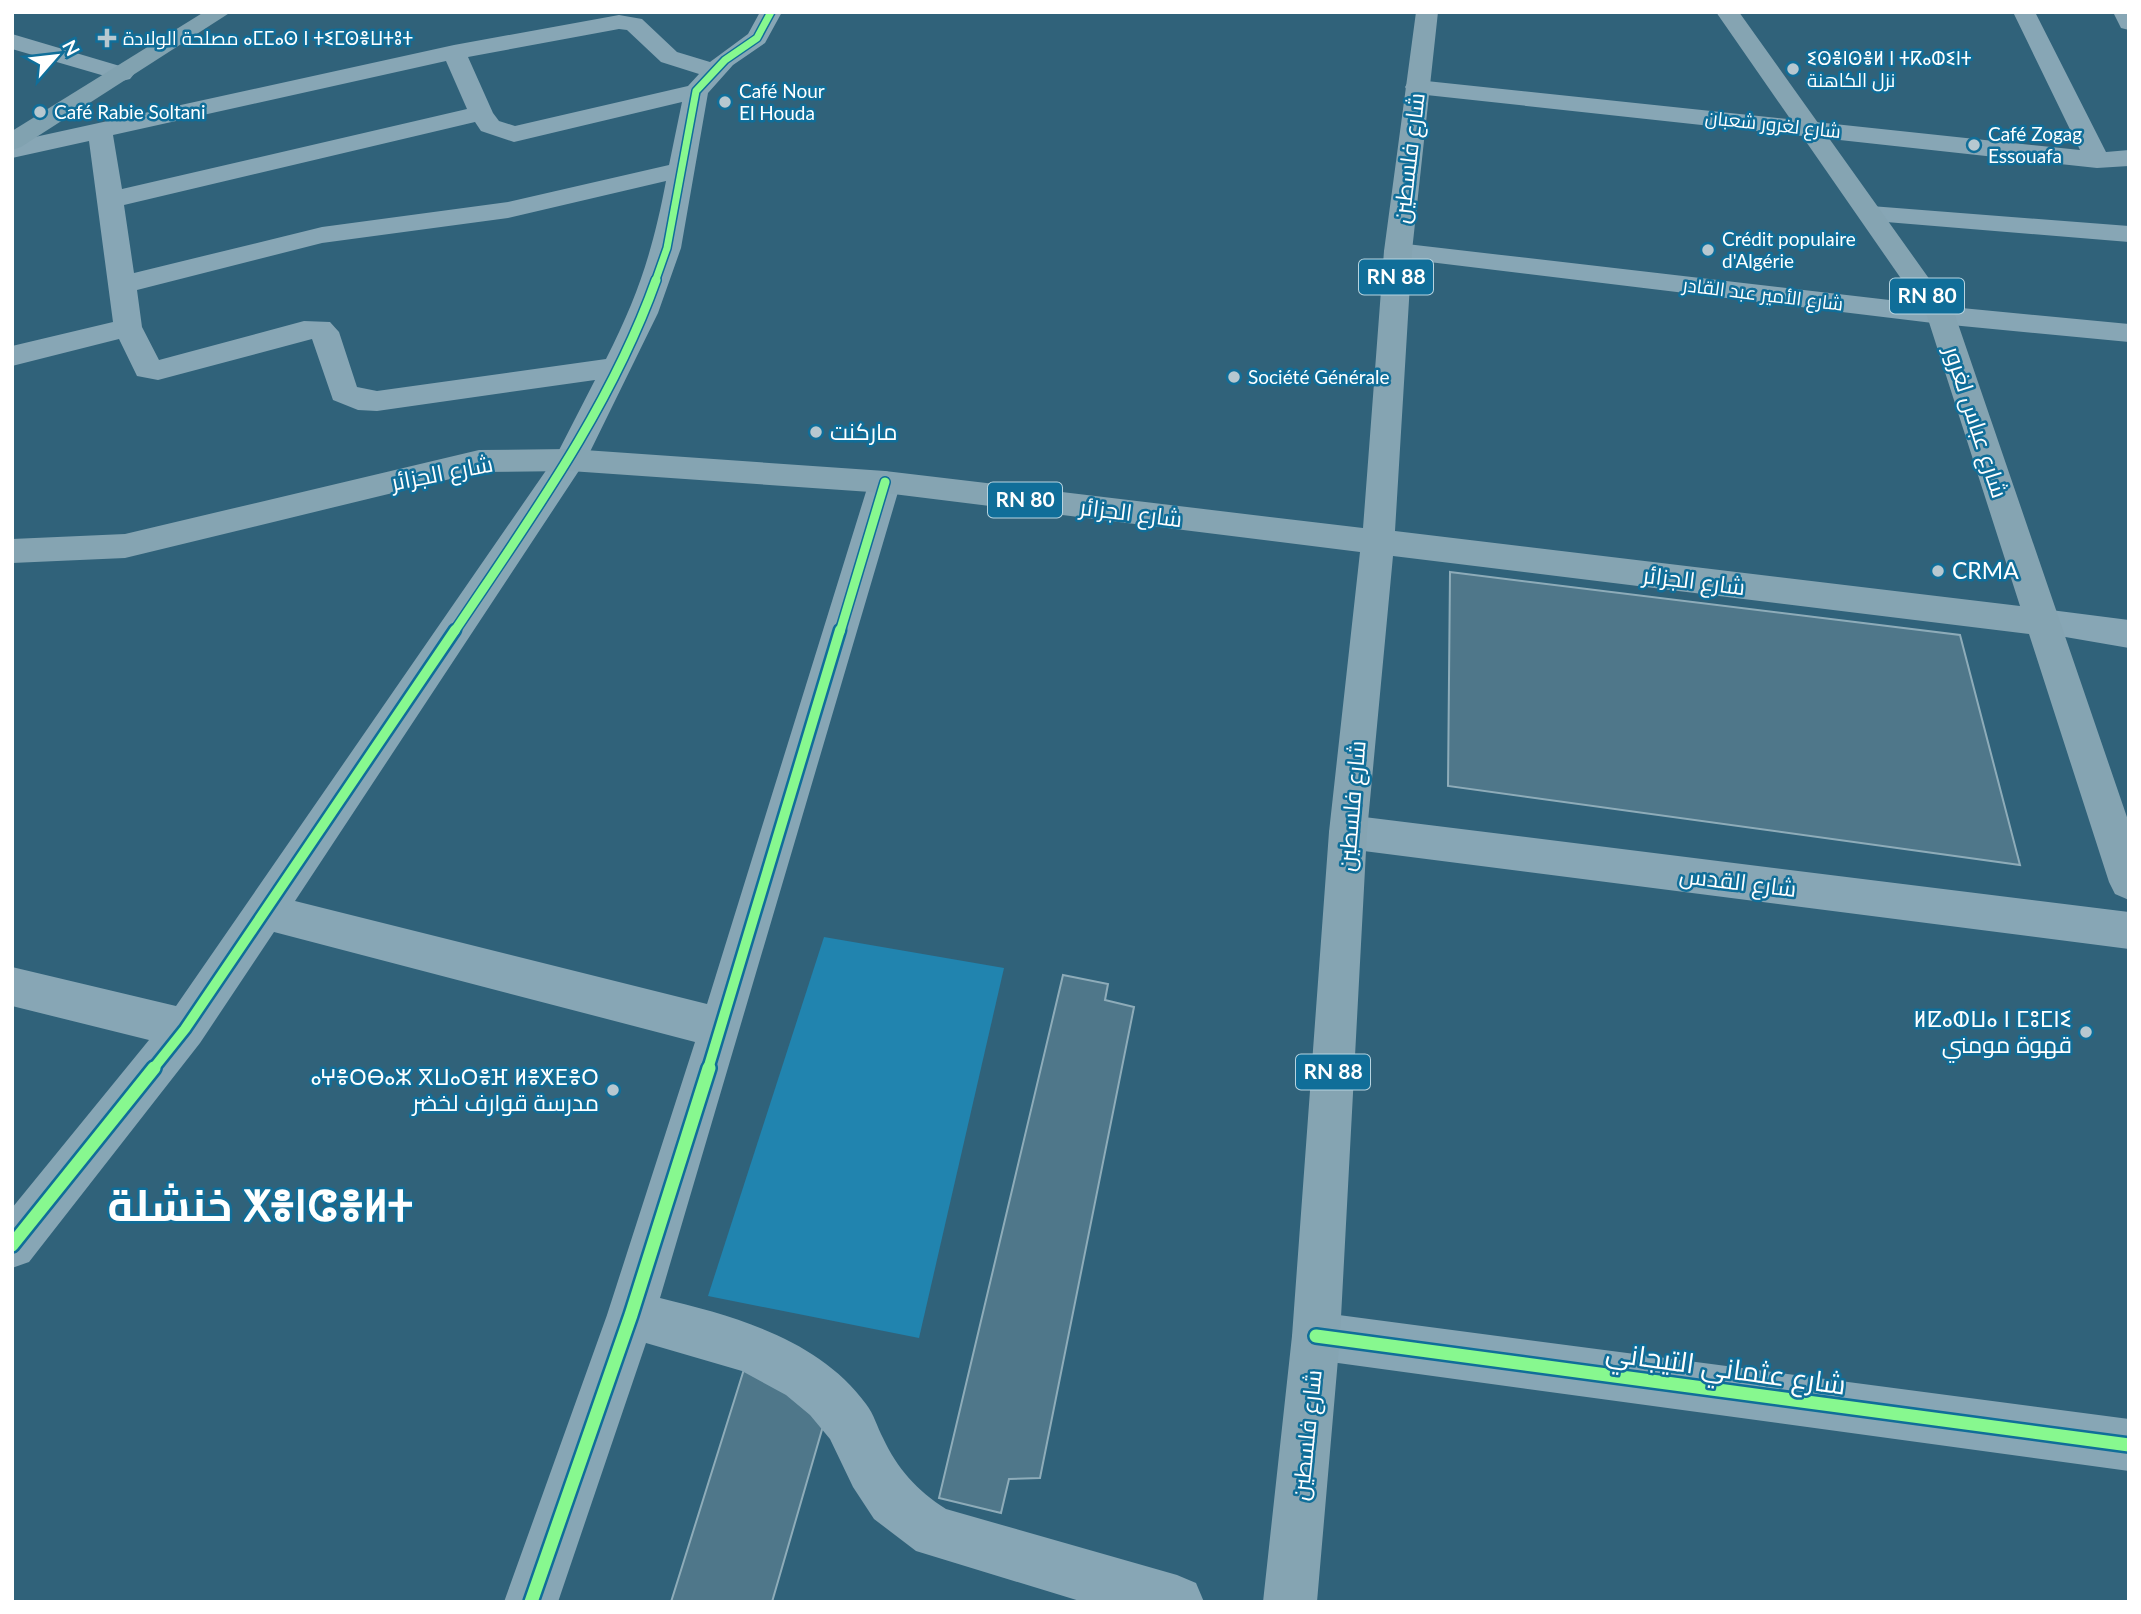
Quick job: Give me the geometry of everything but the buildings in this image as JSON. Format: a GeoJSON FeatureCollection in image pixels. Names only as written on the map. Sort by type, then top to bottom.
{"type":"FeatureCollection","features":[{"type":"Feature","properties":{"kind":"main road"},"geometry":{"type":"LineString","coordinates":[[12,142],[220,12]]}},
{"type":"Feature","properties":{"kind":"main road","name":"شارع فلسطين"},"geometry":{"type":"LineString","coordinates":[[1290,1602],[1316,1336],[1348,832],[1378,543],[1398,251],[1427,12]]}},
{"type":"Feature","properties":{"kind":"main road","name":"شارع عباس لغرور"},"geometry":{"type":"LineString","coordinates":[[1727,12],[1811,127],[1941,316],[2129,882]]}},
{"type":"Feature","properties":{"kind":"main road","name":"شارع الجزائر"},"geometry":{"type":"LineString","coordinates":[[12,551],[125,546],[479,461],[570,460],[885,482],[2043,622]]}},
{"type":"Feature","properties":{"kind":"street"},"geometry":{"type":"LineString","coordinates":[[454,52],[481,113],[494,129],[514,134],[705,81],[757,38],[771,12]]}},
{"type":"Feature","properties":{"kind":"street"},"geometry":{"type":"LineString","coordinates":[[2024,12],[2097,160]]}},
{"type":"Feature","properties":{"kind":"street"},"geometry":{"type":"LineString","coordinates":[[2124,12],[2129,23]]}},
{"type":"Feature","properties":{"kind":"street"},"geometry":{"type":"LineString","coordinates":[[12,150],[37,142],[454,52],[629,22],[669,57],[705,81]]}},
{"type":"Feature","properties":{"kind":"street"},"geometry":{"type":"LineString","coordinates":[[12,41],[122,74]]}},
{"type":"Feature","properties":{"kind":"street"},"geometry":{"type":"LineString","coordinates":[[12,1245],[185,1029],[570,460],[644,313],[667,248],[681,170],[705,81]]}},
{"type":"Feature","properties":{"kind":"street","name":"شارع لغرور شعبان"},"geometry":{"type":"LineString","coordinates":[[1417,87],[1811,127],[2097,160],[2129,158]]}},
{"type":"Feature","properties":{"kind":"street"},"geometry":{"type":"LineString","coordinates":[[110,200],[481,113]]}},
{"type":"Feature","properties":{"kind":"street"},"geometry":{"type":"LineString","coordinates":[[100,130],[128,327],[145,367],[152,370],[303,330],[320,329],[324,332],[344,393],[358,400],[377,401],[618,367]]}},
{"type":"Feature","properties":{"kind":"street"},"geometry":{"type":"LineString","coordinates":[[121,285],[322,235],[495,212],[681,170]]}},
{"type":"Feature","properties":{"kind":"street"},"geometry":{"type":"LineString","coordinates":[[1871,214],[2129,234]]}},
{"type":"Feature","properties":{"kind":"street","name":"شارع الأمير عبد القادر"},"geometry":{"type":"LineString","coordinates":[[1398,251],[1941,316],[2129,332]]}},
{"type":"Feature","properties":{"kind":"street"},"geometry":{"type":"LineString","coordinates":[[12,356],[128,327]]}},
{"type":"Feature","properties":{"kind":"street"},"geometry":{"type":"LineString","coordinates":[[531,1602],[631,1315],[721,1028],[885,482]]}},
{"type":"Feature","properties":{"kind":"street","name":"شارع الجزائر"},"geometry":{"type":"LineString","coordinates":[[2043,622],[2129,634]]}},
{"type":"Feature","properties":{"kind":"street","name":"شارع القدس"},"geometry":{"type":"LineString","coordinates":[[1348,832],[2129,931]]}},
{"type":"Feature","properties":{"kind":"street"},"geometry":{"type":"LineString","coordinates":[[264,911],[721,1028]]}},
{"type":"Feature","properties":{"kind":"street"},"geometry":{"type":"LineString","coordinates":[[12,986],[185,1029]]}},
{"type":"Feature","properties":{"kind":"street"},"geometry":{"type":"LineString","coordinates":[[631,1315],[723,1338],[774,1357],[819,1390],[848,1422],[891,1502],[906,1516],[935,1532],[1177,1602]]}},
{"type":"Feature","properties":{"kind":"street","name":"شارع عثماني التيجاني"},"geometry":{"type":"LineString","coordinates":[[1316,1336],[2129,1445]]}},
{"type":"Feature","properties":{"kind":"shaded area"},"geometry":{"type":"Polygon","coordinates":[[[824,937],[1004,968],[919,1338],[708,1296],[824,937]]]}},
{"type":"Feature","properties":{"kind":"cycle path"},"geometry":{"type":"LineString","coordinates":[[12,1245],[185,1029],[570,460],[644,313],[667,248],[696,91],[725,60],[757,38],[771,12]]}},
{"type":"Feature","properties":{"kind":"cycle path"},"geometry":{"type":"LineString","coordinates":[[531,1602],[631,1315],[721,1028],[885,482]]}},
{"type":"Feature","properties":{"kind":"cycle path"},"geometry":{"type":"LineString","coordinates":[[1316,1336],[2129,1445]]}},
{"type":"Feature","properties":{"kind":"place","name":"مصلحة الولادة ⴰⵎⵎⴰⵙ ⵏ ⵜⵉⵎⵙⴻⵡⵜⵓⵜ"},"geometry":{"type":"Point","coordinates":[107,38]}},
{"type":"Feature","properties":{"kind":"place","name":"ⵉⵙⴻⵏⵙⴻⵍ ⵏ ⵜⴽⴰⵀⵉⵏⵜ نزل الكاهنة"},"geometry":{"type":"Point","coordinates":[1793,69]}},
{"type":"Feature","properties":{"kind":"place","name":"Café Nour El Houda"},"geometry":{"type":"Point","coordinates":[725,102]}},
{"type":"Feature","properties":{"kind":"place","name":"Café Rabie Soltani"},"geometry":{"type":"Point","coordinates":[40,112]}},
{"type":"Feature","properties":{"kind":"place","name":"Café Zogag Essouafa"},"geometry":{"type":"Point","coordinates":[1974,145]}},
{"type":"Feature","properties":{"kind":"place","name":"Crédit populaire d'Algérie"},"geometry":{"type":"Point","coordinates":[1708,250]}},
{"type":"Feature","properties":{"kind":"place","name":"Société Générale"},"geometry":{"type":"Point","coordinates":[1234,377]}},
{"type":"Feature","properties":{"kind":"place","name":"ماركنت"},"geometry":{"type":"Point","coordinates":[816,432]}},
{"type":"Feature","properties":{"kind":"place","name":"CRMA"},"geometry":{"type":"Point","coordinates":[1938,571]}},
{"type":"Feature","properties":{"kind":"place","name":"ⵍⵇⴰⵀⵡⴰ ⵏ ⵎⵓⵎⵏⵉ قهوة مومني"},"geometry":{"type":"Point","coordinates":[2086,1032]}},
{"type":"Feature","properties":{"kind":"place","name":"ⴰⵖⴻⵔⴱⴰⵣ ⴳⵡⴰⵔⴻⴼ ⵍⴻⵅⴹⴻⵔ مدرسة قوارف لخضر"},"geometry":{"type":"Point","coordinates":[613,1090]}},
{"type":"Feature","properties":{"kind":"district","name":"خنشلة ⵅⴻⵏⵛⴻⵍⵜ"},"geometry":{"type":"Point","coordinates":[260,1206]}}]}
